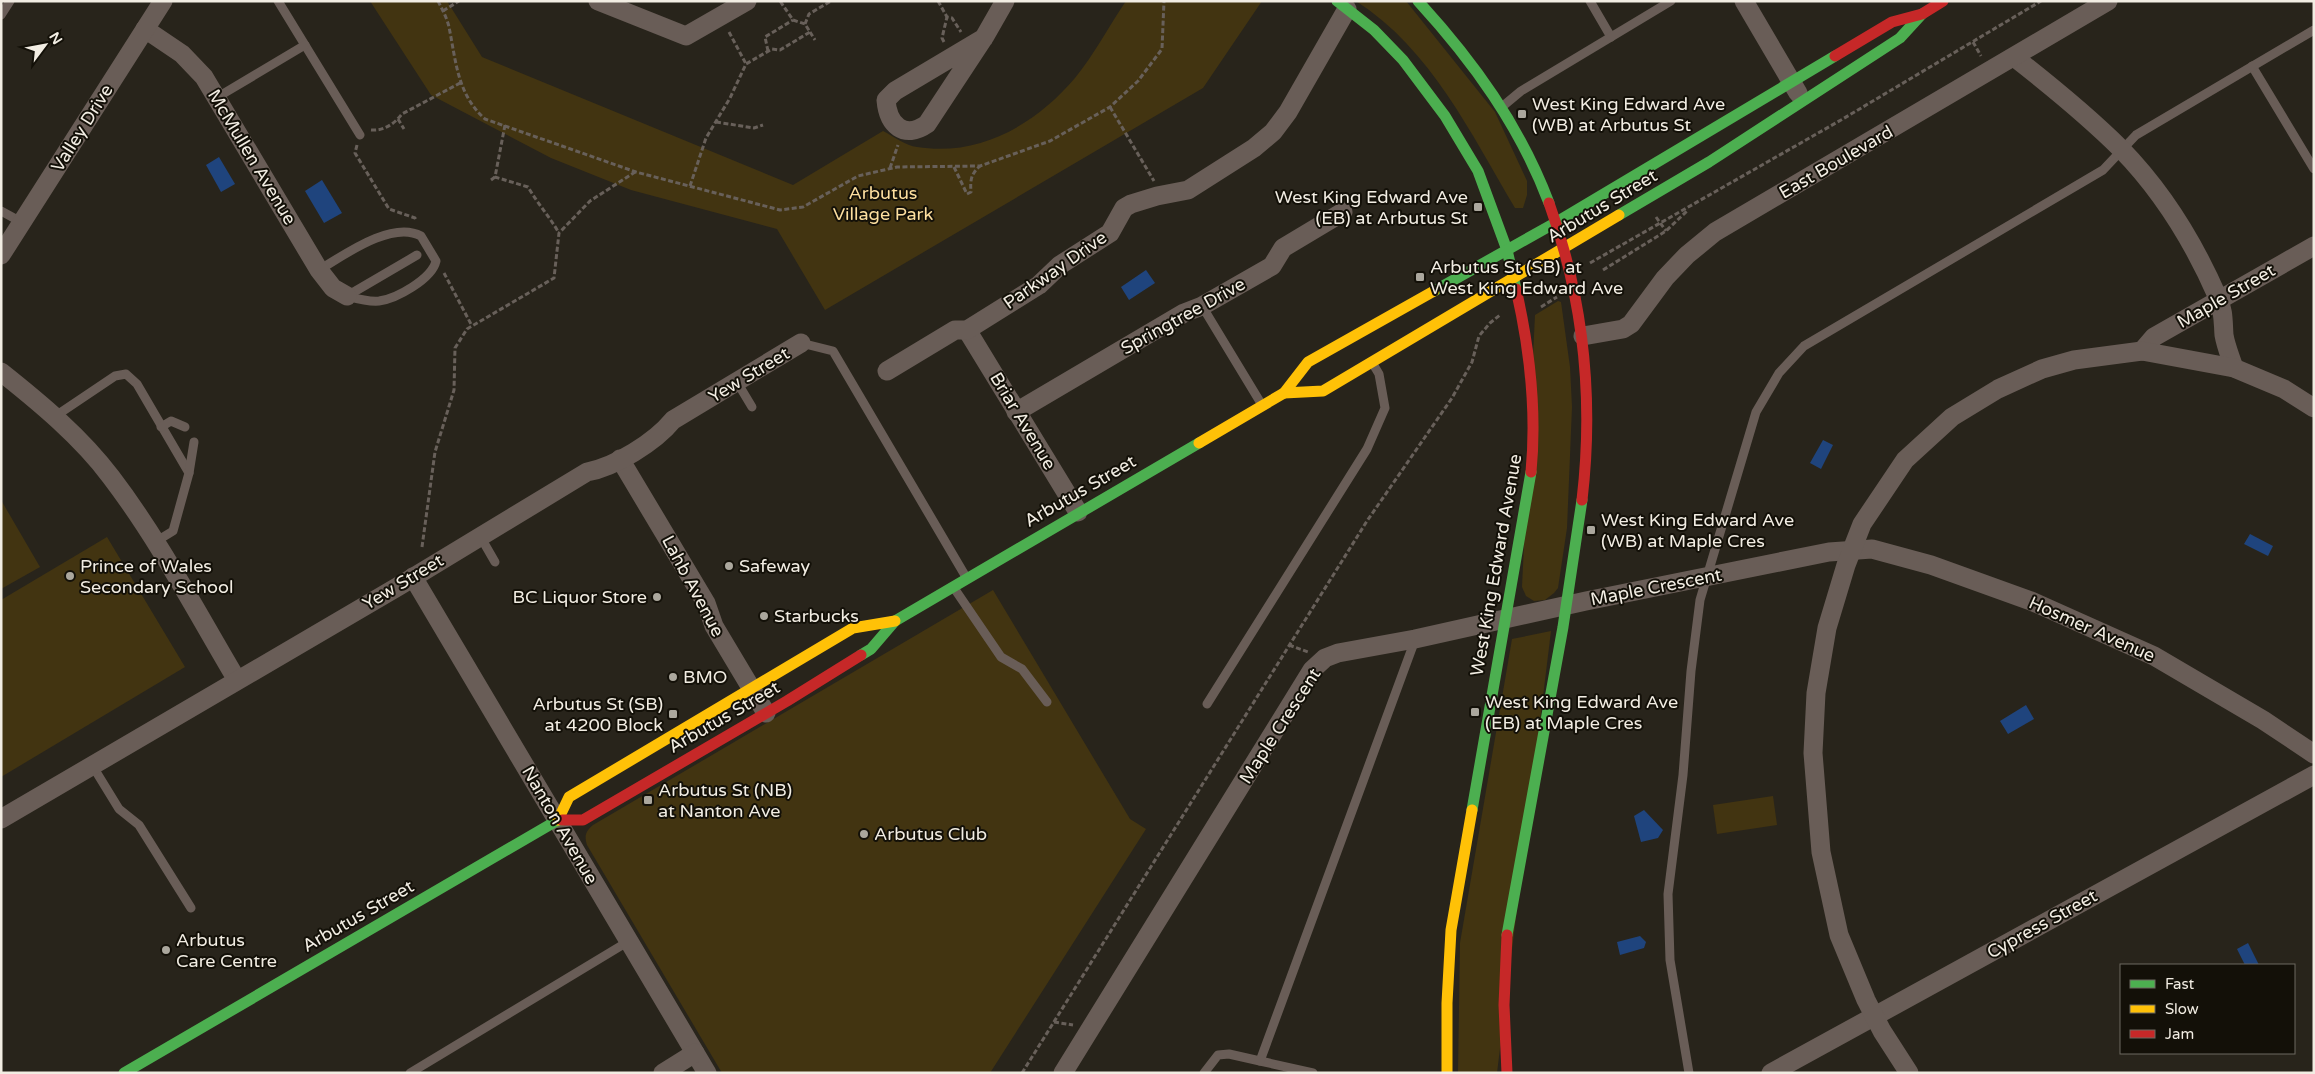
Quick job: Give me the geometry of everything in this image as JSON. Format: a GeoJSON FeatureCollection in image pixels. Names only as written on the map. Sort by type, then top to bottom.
{"type":"FeatureCollection","features":[{"type":"Feature","properties":{"kind":"main road"},"geometry":{"type":"LineString","coordinates":[[1418,1],[1459,45],[1503,106],[1539,174],[1564,249],[1577,297],[1583,336],[1588,402],[1580,518],[1507,938],[1504,1032],[1507,1073]]}},
{"type":"Feature","properties":{"kind":"main road","name":"Arbutus Street"},"geometry":{"type":"LineString","coordinates":[[1284,393],[1323,391],[1564,249],[1709,162],[1900,38],[1922,14],[1943,1]]}},
{"type":"Feature","properties":{"kind":"main road","name":"West King Edward Avenue"},"geometry":{"type":"LineString","coordinates":[[1342,5],[1374,30],[1403,60],[1450,122],[1478,171],[1507,250],[1532,372],[1534,441],[1530,486],[1504,620],[1451,930],[1447,1003],[1448,1073]]}},
{"type":"Feature","properties":{"kind":"main road","name":"Arbutus Street"},"geometry":{"type":"LineString","coordinates":[[558,820],[569,797],[852,628],[895,620],[1284,393],[1308,362],[1507,250],[1892,22],[1922,14]]}},
{"type":"Feature","properties":{"kind":"main road","name":"Arbutus Street"},"geometry":{"type":"LineString","coordinates":[[124,1073],[558,820],[583,820],[766,713],[871,649],[895,620]]}},
{"type":"Feature","properties":{"kind":"street","name":"Valley Drive"},"geometry":{"type":"LineString","coordinates":[[1,255],[163,1]]}},
{"type":"Feature","properties":{"kind":"street"},"geometry":{"type":"LineString","coordinates":[[598,1],[686,36],[747,1]]}},
{"type":"Feature","properties":{"kind":"street"},"geometry":{"type":"LineString","coordinates":[[977,42],[896,91],[886,100],[887,113],[896,127],[903,130],[920,130],[928,124],[977,42],[1005,1]]}},
{"type":"Feature","properties":{"kind":"street"},"geometry":{"type":"LineString","coordinates":[[1744,1],[1803,100]]}},
{"type":"Feature","properties":{"kind":"street","name":"East Boulevard"},"geometry":{"type":"LineString","coordinates":[[1583,336],[1623,329],[1631,324],[1665,278],[1687,254],[1715,232],[2108,1]]}},
{"type":"Feature","properties":{"kind":"street","name":"Parkway Drive"},"geometry":{"type":"LineString","coordinates":[[887,371],[955,330],[968,330],[1039,285],[1060,265],[1110,233],[1124,208],[1131,204],[1188,190],[1254,148],[1273,132],[1288,112],[1342,5]]}},
{"type":"Feature","properties":{"kind":"street","name":"McMullen Avenue"},"geometry":{"type":"LineString","coordinates":[[145,29],[195,65],[319,270],[333,288],[347,296]]}},
{"type":"Feature","properties":{"kind":"street"},"geometry":{"type":"LineString","coordinates":[[2014,57],[2094,123],[2122,150],[2149,182],[2183,231],[2219,299],[2224,316],[2224,336],[2234,368]]}},
{"type":"Feature","properties":{"kind":"street","name":"Springtree Drive"},"geometry":{"type":"LineString","coordinates":[[1016,412],[1184,313],[1202,306],[1272,266],[1283,248],[1343,212]]}},
{"type":"Feature","properties":{"kind":"street","name":"Maple Street"},"geometry":{"type":"LineString","coordinates":[[2142,351],[2154,337],[2314,246]]}},
{"type":"Feature","properties":{"kind":"street","name":"Briar Avenue"},"geometry":{"type":"LineString","coordinates":[[968,330],[1078,512]]}},
{"type":"Feature","properties":{"kind":"street","name":"Yew Street"},"geometry":{"type":"LineString","coordinates":[[1,819],[413,578],[587,472],[602,469],[620,459],[661,434],[673,420],[801,344]]}},
{"type":"Feature","properties":{"kind":"street"},"geometry":{"type":"LineString","coordinates":[[1909,1073],[1874,1016],[1839,935],[1820,852],[1814,753],[1816,693],[1827,628],[1852,549],[1862,524],[1904,460],[1952,416],[1998,389],[2042,369],[2074,360],[2142,351],[2234,368],[2284,389],[2314,408]]}},
{"type":"Feature","properties":{"kind":"street"},"geometry":{"type":"LineString","coordinates":[[1,372],[54,417],[110,475],[155,542],[237,680]]}},
{"type":"Feature","properties":{"kind":"street","name":"Lahb Avenue"},"geometry":{"type":"LineString","coordinates":[[620,459],[706,603],[714,626],[766,713]]}},
{"type":"Feature","properties":{"kind":"street","name":"Maple Crescent"},"geometry":{"type":"LineString","coordinates":[[1063,1073],[1312,670],[1326,658],[1338,653],[1415,640],[1566,605],[1852,549]]}},
{"type":"Feature","properties":{"kind":"street","name":"Hosmer Avenue"},"geometry":{"type":"LineString","coordinates":[[1852,549],[1872,549],[1931,565],[2031,601],[2154,656],[2264,720],[2314,754]]}},
{"type":"Feature","properties":{"kind":"street","name":"Nanton Avenue"},"geometry":{"type":"LineString","coordinates":[[413,578],[707,1073]]}},
{"type":"Feature","properties":{"kind":"street","name":"Cypress Street"},"geometry":{"type":"LineString","coordinates":[[1771,1073],[2314,775]]}},
{"type":"Feature","properties":{"kind":"street"},"geometry":{"type":"LineString","coordinates":[[663,1073],[695,1053]]}},
{"type":"Feature","properties":{"kind":"lane"},"geometry":{"type":"LineString","coordinates":[[1,15],[10,1]]}},
{"type":"Feature","properties":{"kind":"lane"},"geometry":{"type":"LineString","coordinates":[[278,1],[360,135]]}},
{"type":"Feature","properties":{"kind":"lane"},"geometry":{"type":"LineString","coordinates":[[1590,1],[1611,37]]}},
{"type":"Feature","properties":{"kind":"lane"},"geometry":{"type":"LineString","coordinates":[[1503,106],[1521,91],[1671,1]]}},
{"type":"Feature","properties":{"kind":"lane"},"geometry":{"type":"LineString","coordinates":[[1688,1073],[1670,960],[1668,894],[1683,775],[1691,671],[1700,600],[1737,470],[1756,412],[1779,372],[1804,346],[2103,170],[2136,135],[2314,30]]}},
{"type":"Feature","properties":{"kind":"lane"},"geometry":{"type":"LineString","coordinates":[[216,98],[305,46]]}},
{"type":"Feature","properties":{"kind":"lane"},"geometry":{"type":"LineString","coordinates":[[2252,66],[2314,169]]}},
{"type":"Feature","properties":{"kind":"lane"},"geometry":{"type":"LineString","coordinates":[[1,211],[23,223]]}},
{"type":"Feature","properties":{"kind":"lane"},"geometry":{"type":"LineString","coordinates":[[319,270],[377,238],[405,230],[420,236],[436,261],[428,276],[396,296],[380,301],[367,301],[347,296]]}},
{"type":"Feature","properties":{"kind":"lane"},"geometry":{"type":"LineString","coordinates":[[347,296],[417,255]]}},
{"type":"Feature","properties":{"kind":"lane"},"geometry":{"type":"LineString","coordinates":[[1202,306],[1262,405]]}},
{"type":"Feature","properties":{"kind":"lane"},"geometry":{"type":"LineString","coordinates":[[801,344],[833,351],[966,578]]}},
{"type":"Feature","properties":{"kind":"lane"},"geometry":{"type":"LineString","coordinates":[[1207,704],[1368,448],[1385,408],[1379,374],[1372,361]]}},
{"type":"Feature","properties":{"kind":"lane"},"geometry":{"type":"LineString","coordinates":[[54,417],[115,376],[126,374],[137,384],[189,473]]}},
{"type":"Feature","properties":{"kind":"lane"},"geometry":{"type":"LineString","coordinates":[[737,382],[752,407]]}},
{"type":"Feature","properties":{"kind":"lane"},"geometry":{"type":"LineString","coordinates":[[161,427],[171,421],[184,427]]}},
{"type":"Feature","properties":{"kind":"lane"},"geometry":{"type":"LineString","coordinates":[[155,542],[173,531],[189,473],[194,442]]}},
{"type":"Feature","properties":{"kind":"lane"},"geometry":{"type":"LineString","coordinates":[[480,536],[495,562]]}},
{"type":"Feature","properties":{"kind":"lane"},"geometry":{"type":"LineString","coordinates":[[953,586],[1001,657],[1022,669],[1047,702]]}},
{"type":"Feature","properties":{"kind":"lane"},"geometry":{"type":"LineString","coordinates":[[1260,1061],[1415,640]]}},
{"type":"Feature","properties":{"kind":"lane"},"geometry":{"type":"LineString","coordinates":[[92,765],[119,809],[139,825],[191,908]]}},
{"type":"Feature","properties":{"kind":"lane"},"geometry":{"type":"LineString","coordinates":[[410,1073],[629,941]]}},
{"type":"Feature","properties":{"kind":"lane"},"geometry":{"type":"LineString","coordinates":[[1204,1073],[1218,1055],[1229,1054],[1313,1073]]}},
{"type":"Feature","properties":{"kind":"path"},"geometry":{"type":"LineString","coordinates":[[438,1],[448,24],[454,64],[472,107],[485,118],[636,172],[780,210],[803,207],[858,176],[890,168],[980,166],[1050,141],[1110,107],[1138,82],[1162,49],[1164,1]]}},
{"type":"Feature","properties":{"kind":"path"},"geometry":{"type":"LineString","coordinates":[[443,12],[459,1]]}},
{"type":"Feature","properties":{"kind":"path"},"geometry":{"type":"LineString","coordinates":[[780,1],[793,20],[806,24]]}},
{"type":"Feature","properties":{"kind":"path"},"geometry":{"type":"LineString","coordinates":[[815,40],[806,24],[809,14],[831,1]]}},
{"type":"Feature","properties":{"kind":"path"},"geometry":{"type":"LineString","coordinates":[[938,1],[947,17],[942,38],[953,57]]}},
{"type":"Feature","properties":{"kind":"path"},"geometry":{"type":"LineString","coordinates":[[1582,268],[1691,207],[2041,1]]}},
{"type":"Feature","properties":{"kind":"path"},"geometry":{"type":"LineString","coordinates":[[720,17],[746,64]]}},
{"type":"Feature","properties":{"kind":"path"},"geometry":{"type":"LineString","coordinates":[[947,17],[952,18],[977,42]]}},
{"type":"Feature","properties":{"kind":"path"},"geometry":{"type":"LineString","coordinates":[[768,51],[765,37],[793,20]]}},
{"type":"Feature","properties":{"kind":"path"},"geometry":{"type":"LineString","coordinates":[[690,186],[706,138],[746,64],[772,49],[780,50],[810,32]]}},
{"type":"Feature","properties":{"kind":"path"},"geometry":{"type":"LineString","coordinates":[[1973,42],[1985,62]]}},
{"type":"Feature","properties":{"kind":"path"},"geometry":{"type":"LineString","coordinates":[[420,226],[415,218],[387,207],[354,153],[360,135],[369,130],[381,131],[402,114],[462,82]]}},
{"type":"Feature","properties":{"kind":"path"},"geometry":{"type":"LineString","coordinates":[[1110,107],[1163,196]]}},
{"type":"Feature","properties":{"kind":"path"},"geometry":{"type":"LineString","coordinates":[[398,119],[404,129]]}},
{"type":"Feature","properties":{"kind":"path"},"geometry":{"type":"LineString","coordinates":[[716,122],[754,128],[764,125]]}},
{"type":"Feature","properties":{"kind":"path"},"geometry":{"type":"LineString","coordinates":[[491,180],[495,177],[505,125]]}},
{"type":"Feature","properties":{"kind":"path"},"geometry":{"type":"LineString","coordinates":[[890,168],[903,130]]}},
{"type":"Feature","properties":{"kind":"path"},"geometry":{"type":"LineString","coordinates":[[954,167],[967,194],[971,192],[973,173],[980,166]]}},
{"type":"Feature","properties":{"kind":"path"},"geometry":{"type":"LineString","coordinates":[[559,233],[590,201],[636,172]]}},
{"type":"Feature","properties":{"kind":"path"},"geometry":{"type":"LineString","coordinates":[[422,547],[435,452],[454,390],[454,348],[467,329],[554,278],[559,233],[546,211],[540,207],[528,187],[495,177]]}},
{"type":"Feature","properties":{"kind":"path"},"geometry":{"type":"LineString","coordinates":[[1602,270],[1666,231],[1691,207]]}},
{"type":"Feature","properties":{"kind":"path"},"geometry":{"type":"LineString","coordinates":[[443,270],[444,278],[472,326]]}},
{"type":"Feature","properties":{"kind":"path"},"geometry":{"type":"LineString","coordinates":[[1536,295],[1555,283]]}},
{"type":"Feature","properties":{"kind":"path"},"geometry":{"type":"LineString","coordinates":[[1538,308],[1559,296]]}},
{"type":"Feature","properties":{"kind":"path"},"geometry":{"type":"LineString","coordinates":[[1022,1073],[1367,521],[1452,398],[1472,362],[1479,336],[1490,323],[1506,312]]}},
{"type":"Feature","properties":{"kind":"green space","name":"Arbutus Village Park"},"geometry":{"type":"Polygon","coordinates":[[[370,1],[447,1],[482,57],[793,185],[883,131],[913,146],[940,149],[963,147],[1005,134],[1043,110],[1060,95],[1082,69],[1126,1],[1262,1],[1203,88],[825,310],[777,229],[631,190],[551,158],[431,95],[370,1]]]}},
{"type":"Feature","properties":{"kind":"green space"},"geometry":{"type":"Polygon","coordinates":[[[1356,1],[1406,1],[1495,112],[1527,181],[1527,195],[1523,208],[1515,208],[1465,123],[1428,68],[1383,21],[1356,1]]]}},
{"type":"Feature","properties":{"kind":"green space"},"geometry":{"type":"Polygon","coordinates":[[[1558,301],[1561,302],[1570,367],[1572,407],[1567,528],[1558,588],[1545,600],[1534,601],[1526,596],[1522,587],[1535,315],[1558,301]]]}},
{"type":"Feature","properties":{"kind":"green space"},"geometry":{"type":"Polygon","coordinates":[[[1,500],[40,567],[1,589],[1,500]]]}},
{"type":"Feature","properties":{"kind":"green space","name":"Prince of Wales Secondary School"},"geometry":{"type":"Polygon","coordinates":[[[107,537],[185,667],[1,777],[1,600],[107,537]]]}},
{"type":"Feature","properties":{"kind":"green space","name":"Arbutus Club"},"geometry":{"type":"Polygon","coordinates":[[[993,590],[1130,819],[1146,829],[990,1073],[722,1073],[587,845],[587,831],[593,825],[993,590]]]}},
{"type":"Feature","properties":{"kind":"green space"},"geometry":{"type":"Polygon","coordinates":[[[1551,631],[1497,1073],[1458,1073],[1460,943],[1512,639],[1551,631]]]}},
{"type":"Feature","properties":{"kind":"green space"},"geometry":{"type":"Polygon","coordinates":[[[1773,796],[1777,825],[1717,834],[1713,805],[1773,796]]]}},
{"type":"Feature","properties":{"kind":"water"},"geometry":{"type":"Polygon","coordinates":[[[219,157],[235,184],[221,192],[206,165],[219,157]]]}},
{"type":"Feature","properties":{"kind":"water"},"geometry":{"type":"Polygon","coordinates":[[[322,180],[342,213],[324,223],[305,191],[322,180]]]}},
{"type":"Feature","properties":{"kind":"water"},"geometry":{"type":"Polygon","coordinates":[[[1146,270],[1155,283],[1129,300],[1121,287],[1146,270]]]}},
{"type":"Feature","properties":{"kind":"water"},"geometry":{"type":"Polygon","coordinates":[[[1823,440],[1833,445],[1821,469],[1810,463],[1823,440]]]}},
{"type":"Feature","properties":{"kind":"water"},"geometry":{"type":"Polygon","coordinates":[[[2250,534],[2273,546],[2268,556],[2244,544],[2250,534]]]}},
{"type":"Feature","properties":{"kind":"water"},"geometry":{"type":"Polygon","coordinates":[[[2026,705],[2034,719],[2008,734],[2000,721],[2026,705]]]}},
{"type":"Feature","properties":{"kind":"water"},"geometry":{"type":"Polygon","coordinates":[[[1644,810],[1663,830],[1658,838],[1641,842],[1634,816],[1644,810]]]}},
{"type":"Feature","properties":{"kind":"water"},"geometry":{"type":"Polygon","coordinates":[[[1640,936],[1646,942],[1644,948],[1620,955],[1617,942],[1640,936]]]}},
{"type":"Feature","properties":{"kind":"water"},"geometry":{"type":"Polygon","coordinates":[[[2248,943],[2258,964],[2244,964],[2237,949],[2248,943]]]}},
{"type":"Feature","properties":{"kind":"traffic: fast"},"geometry":{"type":"LineString","coordinates":[[1337,1],[1374,30],[1403,60],[1445,116],[1478,171],[1507,250],[1516,289]]}},
{"type":"Feature","properties":{"kind":"traffic: fast"},"geometry":{"type":"LineString","coordinates":[[1418,1],[1458,47],[1493,96],[1524,147],[1549,203]]}},
{"type":"Feature","properties":{"kind":"traffic: fast"},"geometry":{"type":"LineString","coordinates":[[1619,215],[1709,162],[1900,38],[1922,14]]}},
{"type":"Feature","properties":{"kind":"traffic: fast"},"geometry":{"type":"LineString","coordinates":[[1434,291],[1555,223],[1835,56]]}},
{"type":"Feature","properties":{"kind":"traffic: fast"},"geometry":{"type":"LineString","coordinates":[[861,655],[871,649],[895,621],[1199,443]]}},
{"type":"Feature","properties":{"kind":"traffic: fast"},"geometry":{"type":"LineString","coordinates":[[1472,810],[1531,472]]}},
{"type":"Feature","properties":{"kind":"traffic: fast"},"geometry":{"type":"LineString","coordinates":[[1507,935],[1563,627],[1582,500]]}},
{"type":"Feature","properties":{"kind":"traffic: fast"},"geometry":{"type":"LineString","coordinates":[[124,1073],[558,820],[562,820]]}},
{"type":"Feature","properties":{"kind":"traffic: slow"},"geometry":{"type":"LineString","coordinates":[[1284,393],[1323,391],[1619,215]]}},
{"type":"Feature","properties":{"kind":"traffic: slow"},"geometry":{"type":"LineString","coordinates":[[1199,443],[1284,393],[1308,362],[1434,291]]}},
{"type":"Feature","properties":{"kind":"traffic: slow"},"geometry":{"type":"LineString","coordinates":[[558,820],[569,797],[853,628],[895,621]]}},
{"type":"Feature","properties":{"kind":"traffic: slow"},"geometry":{"type":"LineString","coordinates":[[1447,1073],[1447,1003],[1451,930],[1472,810]]}},
{"type":"Feature","properties":{"kind":"traffic: jam"},"geometry":{"type":"LineString","coordinates":[[1835,56],[1892,22],[1922,14],[1943,1]]}},
{"type":"Feature","properties":{"kind":"traffic: jam"},"geometry":{"type":"LineString","coordinates":[[1549,203],[1571,276],[1583,350],[1587,424],[1582,500]]}},
{"type":"Feature","properties":{"kind":"traffic: jam"},"geometry":{"type":"LineString","coordinates":[[1516,289],[1525,334],[1533,402],[1531,472]]}},
{"type":"Feature","properties":{"kind":"traffic: jam"},"geometry":{"type":"LineString","coordinates":[[562,820],[583,820],[787,701],[861,655]]}},
{"type":"Feature","properties":{"kind":"traffic: jam"},"geometry":{"type":"LineString","coordinates":[[1507,935],[1504,1005],[1507,1073]]}},
{"type":"Feature","properties":{"kind":"place","name":"West King Edward Ave (WB) at Arbutus St"},"geometry":{"type":"Point","coordinates":[1522,114]}},
{"type":"Feature","properties":{"kind":"place","name":"West King Edward Ave (EB) at Arbutus St"},"geometry":{"type":"Point","coordinates":[1478,207]}},
{"type":"Feature","properties":{"kind":"place","name":"Arbutus St (SB) at West King Edward Ave"},"geometry":{"type":"Point","coordinates":[1420,277]}},
{"type":"Feature","properties":{"kind":"place","name":"West King Edward Ave (WB) at Maple Cres"},"geometry":{"type":"Point","coordinates":[1591,530]}},
{"type":"Feature","properties":{"kind":"place","name":"Safeway"},"geometry":{"type":"Point","coordinates":[729,566]}},
{"type":"Feature","properties":{"kind":"place","name":"Prince of Wales Secondary School"},"geometry":{"type":"Point","coordinates":[70,576]}},
{"type":"Feature","properties":{"kind":"place","name":"BC Liquor Store"},"geometry":{"type":"Point","coordinates":[657,597]}},
{"type":"Feature","properties":{"kind":"place","name":"Starbucks"},"geometry":{"type":"Point","coordinates":[764,616]}},
{"type":"Feature","properties":{"kind":"place","name":"BMO"},"geometry":{"type":"Point","coordinates":[673,677]}},
{"type":"Feature","properties":{"kind":"place","name":"West King Edward Ave (EB) at Maple Cres"},"geometry":{"type":"Point","coordinates":[1475,712]}},
{"type":"Feature","properties":{"kind":"place","name":"Arbutus St (SB) at 4200 Block"},"geometry":{"type":"Point","coordinates":[673,714]}},
{"type":"Feature","properties":{"kind":"place","name":"Arbutus St (NB) at Nanton Ave"},"geometry":{"type":"Point","coordinates":[648,800]}},
{"type":"Feature","properties":{"kind":"place","name":"Arbutus Club"},"geometry":{"type":"Point","coordinates":[864,834]}},
{"type":"Feature","properties":{"kind":"place","name":"Arbutus Care Centre"},"geometry":{"type":"Point","coordinates":[166,950]}}]}
